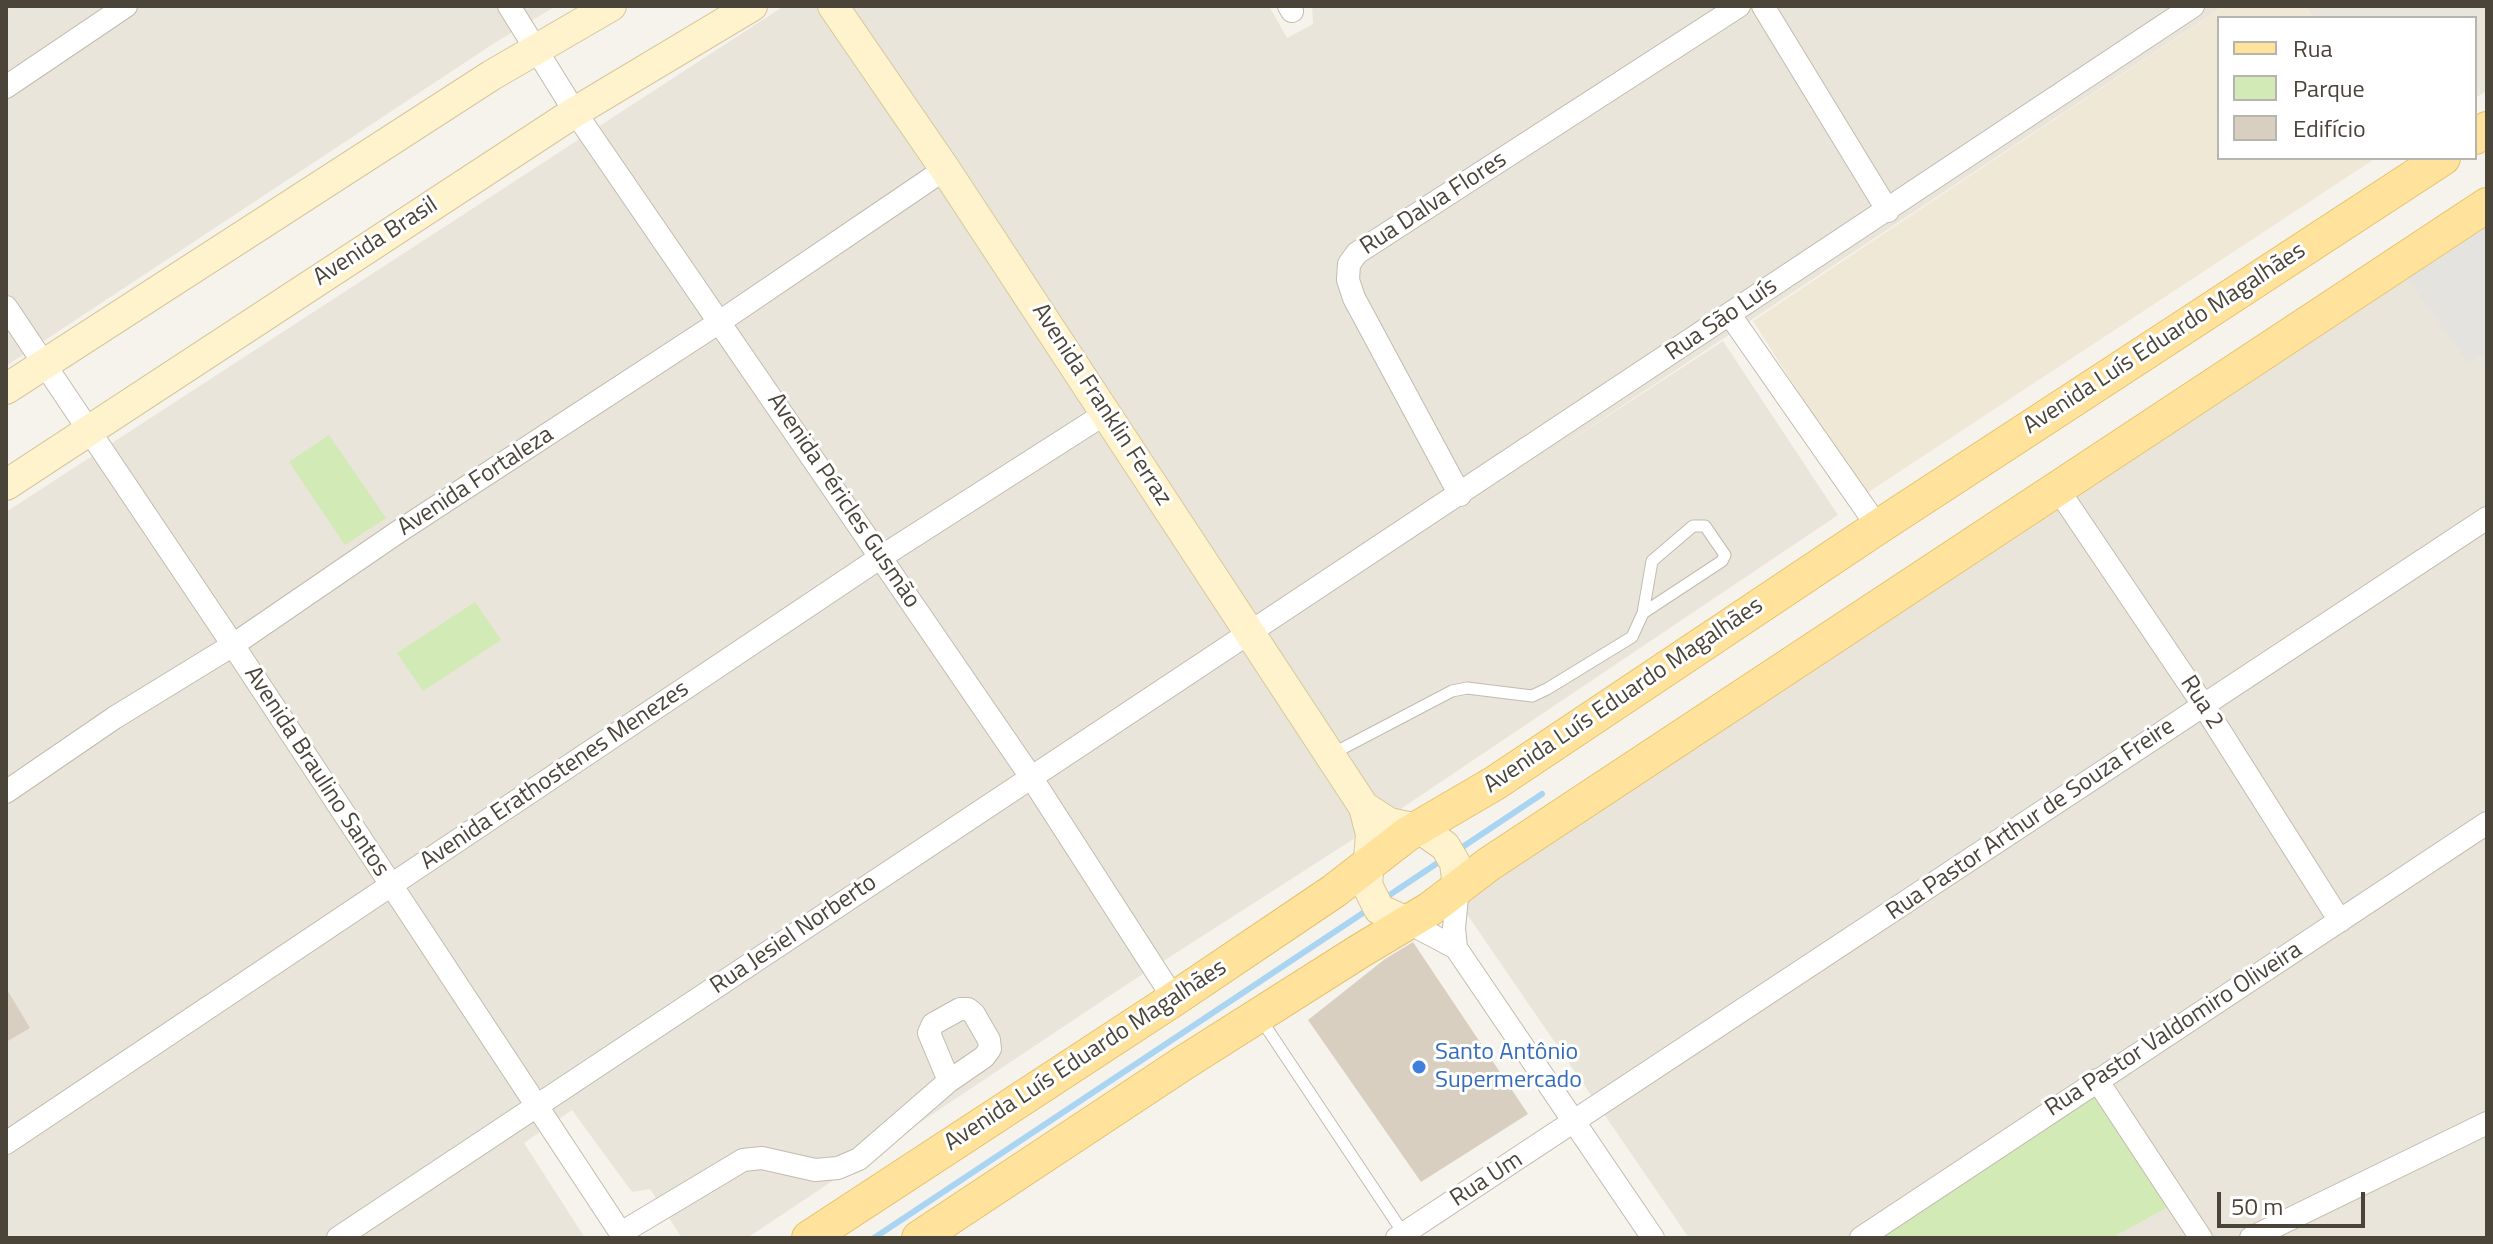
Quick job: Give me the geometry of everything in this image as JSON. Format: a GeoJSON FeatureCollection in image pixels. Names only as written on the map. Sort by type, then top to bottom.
{"type":"FeatureCollection","features":[{"type":"Feature","properties":{"kind":"main road"},"geometry":{"type":"LineString","coordinates":[[6,389],[535,49],[611,6]]}},
{"type":"Feature","properties":{"kind":"main road","name":"Avenida Brasil"},"geometry":{"type":"LineString","coordinates":[[6,485],[575,112],[752,6]]}},
{"type":"Feature","properties":{"kind":"main road","name":"Avenida Franklin Ferraz"},"geometry":{"type":"LineString","coordinates":[[833,6],[945,169],[1364,807]]}},
{"type":"Feature","properties":{"kind":"main road","name":"Avenida Luís Eduardo Magalhães"},"geometry":{"type":"LineString","coordinates":[[809,1238],[1334,891],[1367,874],[1495,783],[1878,527],[2440,160]]}},
{"type":"Feature","properties":{"kind":"main road"},"geometry":{"type":"LineString","coordinates":[[919,1238],[1258,1016],[1398,919],[1430,909],[1458,881],[2487,205]]}},
{"type":"Feature","properties":{"kind":"main road"},"geometry":{"type":"LineString","coordinates":[[1364,807],[1389,823],[1424,832],[1449,852],[1458,881]]}},
{"type":"Feature","properties":{"kind":"main road"},"geometry":{"type":"LineString","coordinates":[[1364,807],[1371,834],[1367,874],[1379,909],[1398,919]]}},
{"type":"Feature","properties":{"kind":"street"},"geometry":{"type":"LineString","coordinates":[[6,87],[126,6]]}},
{"type":"Feature","properties":{"kind":"street","name":"Avenida Péricles Gusmão"},"geometry":{"type":"LineString","coordinates":[[509,6],[575,112],[1031,777],[1174,999]]}},
{"type":"Feature","properties":{"kind":"street","name":"Rua Dalva Flores"},"geometry":{"type":"LineString","coordinates":[[1460,495],[1354,298],[1348,280],[1349,264],[1357,253],[1739,6]]}},
{"type":"Feature","properties":{"kind":"street"},"geometry":{"type":"LineString","coordinates":[[1763,6],[1888,211]]}},
{"type":"Feature","properties":{"kind":"street","name":"Rua São Luís"},"geometry":{"type":"LineString","coordinates":[[1250,631],[1460,495],[2193,6]]}},
{"type":"Feature","properties":{"kind":"street","name":"Avenida Fortaleza"},"geometry":{"type":"LineString","coordinates":[[6,792],[114,718],[233,645],[945,169]]}},
{"type":"Feature","properties":{"kind":"street","name":"Avenida Braulino Santos"},"geometry":{"type":"LineString","coordinates":[[6,307],[622,1236]]}},
{"type":"Feature","properties":{"kind":"street"},"geometry":{"type":"LineString","coordinates":[[1730,315],[1878,527]]}},
{"type":"Feature","properties":{"kind":"street","name":"Avenida Erathostenes Menezes"},"geometry":{"type":"LineString","coordinates":[[6,1143],[881,557],[1106,413]]}},
{"type":"Feature","properties":{"kind":"street","name":"Rua 2"},"geometry":{"type":"LineString","coordinates":[[2057,488],[2204,706],[2340,921]]}},
{"type":"Feature","properties":{"kind":"street","name":"Rua Pastor Arthur de Souza Freire"},"geometry":{"type":"LineString","coordinates":[[1576,1122],[2487,518]]}},
{"type":"Feature","properties":{"kind":"street","name":"Rua Jesiel Norberto"},"geometry":{"type":"LineString","coordinates":[[338,1238],[1250,631]]}},
{"type":"Feature","properties":{"kind":"street","name":"Rua Pastor Valdomiro Oliveira"},"geometry":{"type":"LineString","coordinates":[[1861,1238],[2487,823]]}},
{"type":"Feature","properties":{"kind":"street"},"geometry":{"type":"LineString","coordinates":[[1456,948],[1454,918],[1458,881]]}},
{"type":"Feature","properties":{"kind":"street"},"geometry":{"type":"LineString","coordinates":[[1398,919],[1456,948],[1653,1238]]}},
{"type":"Feature","properties":{"kind":"street"},"geometry":{"type":"LineString","coordinates":[[2097,1080],[2201,1238]]}},
{"type":"Feature","properties":{"kind":"street"},"geometry":{"type":"LineString","coordinates":[[622,1236],[743,1160],[762,1158],[815,1170],[838,1168],[859,1159],[949,1081]]}},
{"type":"Feature","properties":{"kind":"street","name":"Rua Um"},"geometry":{"type":"LineString","coordinates":[[1401,1236],[1576,1122]]}},
{"type":"Feature","properties":{"kind":"street"},"geometry":{"type":"LineString","coordinates":[[2251,1238],[2487,1123]]}},
{"type":"Feature","properties":{"kind":"lane"},"geometry":{"type":"LineString","coordinates":[[1330,755],[1452,691],[1467,688],[1532,696],[1547,689],[1632,637],[1643,613],[1652,561],[1693,526],[1705,526],[1725,555],[1722,561],[1643,613]]}},
{"type":"Feature","properties":{"kind":"lane"},"geometry":{"type":"LineString","coordinates":[[1258,1016],[1401,1236]]}},
{"type":"Feature","properties":{"kind":"shaded area"},"geometry":{"type":"Polygon","coordinates":[[[6,6],[556,6],[496,42],[6,366],[6,6]]]}},
{"type":"Feature","properties":{"kind":"shaded area"},"geometry":{"type":"Polygon","coordinates":[[[784,6],[1269,6],[1287,38],[1313,24],[1312,6],[2224,6],[1545,457],[1723,341],[1838,515],[1402,808],[1126,985],[747,1238],[682,1238],[650,1189],[632,1192],[572,1110],[524,1143],[585,1238],[6,1238],[6,512],[784,6]]]}},
{"type":"Feature","properties":{"kind":"shaded area"},"geometry":{"type":"Polygon","coordinates":[[[2224,6],[2305,6],[2312,16],[2217,16],[2217,160],[2373,160],[1864,495],[1753,321],[2224,6]]]}},
{"type":"Feature","properties":{"kind":"shaded area"},"geometry":{"type":"Polygon","coordinates":[[[2305,6],[2487,6],[2487,91],[2477,97],[2477,16],[2312,16],[2305,6]]]}},
{"type":"Feature","properties":{"kind":"shaded area"},"geometry":{"type":"Polygon","coordinates":[[[2487,223],[2487,1238],[2112,1238],[2172,1205],[1869,1238],[1689,1238],[1460,904],[2082,488],[2487,223]]]}},
{"type":"Feature","properties":{"kind":"shaded area"},"geometry":{"type":"Polygon","coordinates":[[[2487,223],[2487,352],[2468,363],[2406,276],[2487,223]]]}},
{"type":"Feature","properties":{"kind":"green space"},"geometry":{"type":"Polygon","coordinates":[[[329,435],[386,518],[345,545],[289,462],[329,435]]]}},
{"type":"Feature","properties":{"kind":"green space"},"geometry":{"type":"Polygon","coordinates":[[[475,602],[501,640],[423,691],[397,653],[475,602]]]}},
{"type":"Feature","properties":{"kind":"green space"},"geometry":{"type":"Polygon","coordinates":[[[2091,1089],[2172,1205],[2112,1238],[1869,1238],[2091,1089]]]}},
{"type":"Feature","properties":{"kind":"building","name":"Santo Antônio Supermercado"},"geometry":{"type":"Polygon","coordinates":[[[1413,942],[1528,1114],[1421,1182],[1308,1020],[1385,959],[1413,942]]]}},
{"type":"Feature","properties":{"kind":"building"},"geometry":{"type":"Polygon","coordinates":[[[6,988],[30,1028],[6,1042],[6,988]]]}},
{"type":"Feature","properties":{"kind":"waterway"},"geometry":{"type":"LineString","coordinates":[[1458,850],[1542,794]]}},
{"type":"Feature","properties":{"kind":"waterway"},"geometry":{"type":"LineString","coordinates":[[1385,898],[1442,860]]}},
{"type":"Feature","properties":{"kind":"waterway"},"geometry":{"type":"LineString","coordinates":[[874,1238],[1369,909]]}},
{"type":"Feature","properties":{"kind":"place","name":"Santo Antônio Supermercado"},"geometry":{"type":"Point","coordinates":[1419,1067]}}]}
